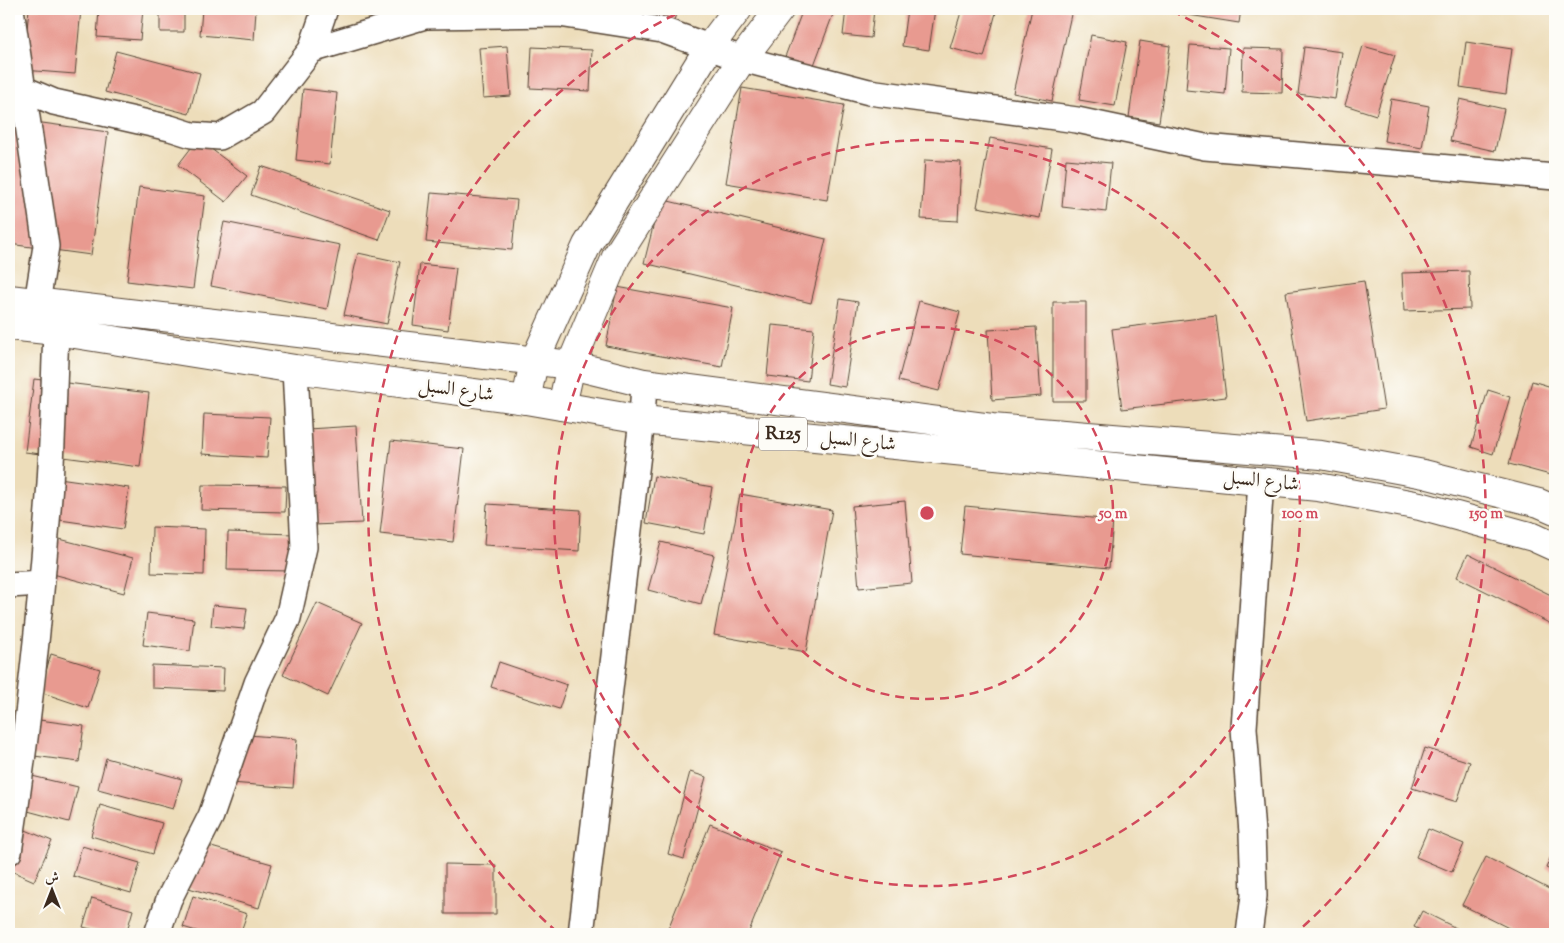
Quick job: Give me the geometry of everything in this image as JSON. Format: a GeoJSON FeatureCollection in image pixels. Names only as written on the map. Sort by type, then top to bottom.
{"type":"FeatureCollection","features":[{"type":"Feature","properties":{"kind":"main road"},"geometry":{"type":"LineString","coordinates":[[526,400],[534,362],[587,244],[710,46],[738,9]]}},
{"type":"Feature","properties":{"kind":"main road"},"geometry":{"type":"LineString","coordinates":[[562,406],[571,365],[616,257],[742,58],[780,9]]}},
{"type":"Feature","properties":{"kind":"main road","name":"شارع السبل"},"geometry":{"type":"LineString","coordinates":[[9,299],[571,365],[644,383],[992,428],[1321,455],[1424,474],[1539,504],[1555,510]]}},
{"type":"Feature","properties":{"kind":"main road","name":"شارع السبل"},"geometry":{"type":"LineString","coordinates":[[9,326],[56,331],[295,369],[526,400],[642,420],[1318,487],[1420,506],[1533,537],[1555,547]]}},
{"type":"Feature","properties":{"kind":"street"},"geometry":{"type":"LineString","coordinates":[[11,9],[16,86],[46,246],[37,303]]}},
{"type":"Feature","properties":{"kind":"street"},"geometry":{"type":"LineString","coordinates":[[16,86],[54,102],[170,128],[192,135],[220,137],[263,112],[311,50],[324,9]]}},
{"type":"Feature","properties":{"kind":"street"},"geometry":{"type":"LineString","coordinates":[[311,50],[424,16],[559,14],[662,30],[742,58],[869,92],[1077,120],[1205,147],[1555,177]]}},
{"type":"Feature","properties":{"kind":"street"},"geometry":{"type":"LineString","coordinates":[[9,852],[22,760],[41,584],[50,482],[56,331]]}},
{"type":"Feature","properties":{"kind":"street"},"geometry":{"type":"LineString","coordinates":[[157,934],[169,898],[211,816],[257,683],[288,618],[304,547],[295,369]]}},
{"type":"Feature","properties":{"kind":"street"},"geometry":{"type":"LineString","coordinates":[[581,934],[642,420],[644,383]]}},
{"type":"Feature","properties":{"kind":"street"},"geometry":{"type":"LineString","coordinates":[[1249,934],[1254,896],[1252,832],[1244,728],[1261,482]]}},
{"type":"Feature","properties":{"kind":"street"},"geometry":{"type":"LineString","coordinates":[[9,585],[41,584]]}},
{"type":"Feature","properties":{"kind":"building"},"geometry":{"type":"Polygon","coordinates":[[[29,9],[81,9],[75,74],[23,70],[29,9]]]}},
{"type":"Feature","properties":{"kind":"building"},"geometry":{"type":"Polygon","coordinates":[[[99,9],[143,9],[140,40],[97,37],[99,9]]]}},
{"type":"Feature","properties":{"kind":"building"},"geometry":{"type":"Polygon","coordinates":[[[160,9],[184,9],[184,32],[160,32],[160,9]]]}},
{"type":"Feature","properties":{"kind":"building"},"geometry":{"type":"Polygon","coordinates":[[[202,9],[256,10],[254,40],[200,35],[202,9]]]}},
{"type":"Feature","properties":{"kind":"building"},"geometry":{"type":"Polygon","coordinates":[[[620,9],[677,9],[674,21],[620,9]]]}},
{"type":"Feature","properties":{"kind":"building"},"geometry":{"type":"Polygon","coordinates":[[[803,9],[835,9],[811,73],[783,62],[803,9]]]}},
{"type":"Feature","properties":{"kind":"building"},"geometry":{"type":"Polygon","coordinates":[[[846,9],[874,9],[871,38],[843,35],[846,9]]]}},
{"type":"Feature","properties":{"kind":"building"},"geometry":{"type":"Polygon","coordinates":[[[907,9],[935,9],[929,50],[902,46],[907,9]]]}},
{"type":"Feature","properties":{"kind":"building"},"geometry":{"type":"Polygon","coordinates":[[[962,9],[997,9],[984,57],[950,48],[962,9]]]}},
{"type":"Feature","properties":{"kind":"building"},"geometry":{"type":"Polygon","coordinates":[[[1032,9],[1072,10],[1052,101],[1013,93],[1032,9]]]}},
{"type":"Feature","properties":{"kind":"building"},"geometry":{"type":"Polygon","coordinates":[[[1151,9],[1241,9],[1239,23],[1151,9]]]}},
{"type":"Feature","properties":{"kind":"building"},"geometry":{"type":"Polygon","coordinates":[[[1091,35],[1127,42],[1115,106],[1079,100],[1091,35]]]}},
{"type":"Feature","properties":{"kind":"building"},"geometry":{"type":"Polygon","coordinates":[[[1140,41],[1170,46],[1159,122],[1129,117],[1140,41]]]}},
{"type":"Feature","properties":{"kind":"building"},"geometry":{"type":"Polygon","coordinates":[[[1466,42],[1512,49],[1506,94],[1460,87],[1466,42]]]}},
{"type":"Feature","properties":{"kind":"building"},"geometry":{"type":"Polygon","coordinates":[[[1190,45],[1229,48],[1225,94],[1186,90],[1190,45]]]}},
{"type":"Feature","properties":{"kind":"building"},"geometry":{"type":"Polygon","coordinates":[[[507,46],[511,96],[483,98],[479,48],[507,46]]]}},
{"type":"Feature","properties":{"kind":"building"},"geometry":{"type":"Polygon","coordinates":[[[1363,46],[1395,55],[1376,115],[1345,105],[1363,46]]]}},
{"type":"Feature","properties":{"kind":"building"},"geometry":{"type":"Polygon","coordinates":[[[532,47],[592,50],[590,91],[530,88],[532,47]]]}},
{"type":"Feature","properties":{"kind":"building"},"geometry":{"type":"Polygon","coordinates":[[[1304,47],[1342,52],[1335,99],[1298,94],[1304,47]]]}},
{"type":"Feature","properties":{"kind":"building"},"geometry":{"type":"Polygon","coordinates":[[[1243,48],[1283,49],[1282,93],[1242,92],[1243,48]]]}},
{"type":"Feature","properties":{"kind":"building"},"geometry":{"type":"Polygon","coordinates":[[[116,51],[200,73],[189,114],[105,92],[116,51]]]}},
{"type":"Feature","properties":{"kind":"building"},"geometry":{"type":"Polygon","coordinates":[[[742,88],[844,105],[827,200],[726,183],[742,88]]]}},
{"type":"Feature","properties":{"kind":"building"},"geometry":{"type":"Polygon","coordinates":[[[303,89],[337,93],[330,164],[296,160],[303,89]]]}},
{"type":"Feature","properties":{"kind":"building"},"geometry":{"type":"Polygon","coordinates":[[[1391,99],[1429,106],[1422,148],[1384,141],[1391,99]]]}},
{"type":"Feature","properties":{"kind":"building"},"geometry":{"type":"Polygon","coordinates":[[[1460,99],[1504,109],[1495,151],[1450,141],[1460,99]]]}},
{"type":"Feature","properties":{"kind":"building"},"geometry":{"type":"Polygon","coordinates":[[[13,119],[108,132],[91,255],[9,244],[9,150],[13,119]]]}},
{"type":"Feature","properties":{"kind":"building"},"geometry":{"type":"Polygon","coordinates":[[[990,138],[1052,149],[1040,218],[977,207],[990,138]]]}},
{"type":"Feature","properties":{"kind":"building"},"geometry":{"type":"Polygon","coordinates":[[[198,139],[247,176],[226,202],[178,165],[198,139]]]}},
{"type":"Feature","properties":{"kind":"building"},"geometry":{"type":"Polygon","coordinates":[[[1066,159],[1111,163],[1106,212],[1062,207],[1066,159]]]}},
{"type":"Feature","properties":{"kind":"building"},"geometry":{"type":"Polygon","coordinates":[[[925,160],[961,162],[958,221],[921,219],[925,160]]]}},
{"type":"Feature","properties":{"kind":"building"},"geometry":{"type":"Polygon","coordinates":[[[261,166],[390,210],[379,240],[251,195],[261,166]]]}},
{"type":"Feature","properties":{"kind":"building"},"geometry":{"type":"Polygon","coordinates":[[[139,187],[205,196],[193,289],[127,281],[139,187]]]}},
{"type":"Feature","properties":{"kind":"building"},"geometry":{"type":"Polygon","coordinates":[[[431,193],[517,200],[512,250],[426,242],[431,193]]]}},
{"type":"Feature","properties":{"kind":"building"},"geometry":{"type":"Polygon","coordinates":[[[660,199],[826,239],[811,303],[644,263],[660,199]]]}},
{"type":"Feature","properties":{"kind":"building"},"geometry":{"type":"Polygon","coordinates":[[[224,222],[340,245],[327,309],[211,286],[224,222]]]}},
{"type":"Feature","properties":{"kind":"building"},"geometry":{"type":"Polygon","coordinates":[[[358,253],[400,262],[387,324],[344,315],[358,253]]]}},
{"type":"Feature","properties":{"kind":"building"},"geometry":{"type":"Polygon","coordinates":[[[420,264],[456,268],[448,330],[413,325],[420,264]]]}},
{"type":"Feature","properties":{"kind":"building"},"geometry":{"type":"Polygon","coordinates":[[[1469,271],[1470,309],[1404,311],[1402,273],[1469,271]]]}},
{"type":"Feature","properties":{"kind":"building"},"geometry":{"type":"Polygon","coordinates":[[[1364,281],[1384,409],[1306,421],[1286,292],[1364,281]]]}},
{"type":"Feature","properties":{"kind":"building"},"geometry":{"type":"Polygon","coordinates":[[[617,287],[733,308],[722,367],[606,346],[617,287]]]}},
{"type":"Feature","properties":{"kind":"building"},"geometry":{"type":"Polygon","coordinates":[[[840,299],[858,302],[845,387],[827,384],[840,299]]]}},
{"type":"Feature","properties":{"kind":"building"},"geometry":{"type":"Polygon","coordinates":[[[919,301],[960,312],[939,391],[898,381],[919,301]]]}},
{"type":"Feature","properties":{"kind":"building"},"geometry":{"type":"Polygon","coordinates":[[[1053,302],[1086,302],[1086,401],[1053,401],[1053,302]]]}},
{"type":"Feature","properties":{"kind":"building"},"geometry":{"type":"Polygon","coordinates":[[[1216,316],[1226,397],[1122,409],[1112,329],[1216,316]]]}},
{"type":"Feature","properties":{"kind":"building"},"geometry":{"type":"Polygon","coordinates":[[[772,325],[814,329],[808,381],[767,376],[772,325]]]}},
{"type":"Feature","properties":{"kind":"building"},"geometry":{"type":"Polygon","coordinates":[[[1036,327],[1041,396],[992,400],[988,330],[1036,327]]]}},
{"type":"Feature","properties":{"kind":"building"},"geometry":{"type":"Polygon","coordinates":[[[34,379],[149,393],[140,467],[25,452],[34,379]]]}},
{"type":"Feature","properties":{"kind":"building"},"geometry":{"type":"Polygon","coordinates":[[[1532,381],[1555,388],[1554,476],[1509,464],[1532,381]]]}},
{"type":"Feature","properties":{"kind":"building"},"geometry":{"type":"Polygon","coordinates":[[[1488,390],[1510,397],[1493,454],[1471,447],[1488,390]]]}},
{"type":"Feature","properties":{"kind":"building"},"geometry":{"type":"Polygon","coordinates":[[[204,414],[270,417],[267,458],[202,454],[204,414]]]}},
{"type":"Feature","properties":{"kind":"building"},"geometry":{"type":"Polygon","coordinates":[[[356,426],[362,523],[313,525],[308,429],[356,426]]]}},
{"type":"Feature","properties":{"kind":"building"},"geometry":{"type":"Polygon","coordinates":[[[391,441],[464,449],[453,542],[380,534],[391,441]]]}},
{"type":"Feature","properties":{"kind":"building"},"geometry":{"type":"Polygon","coordinates":[[[654,476],[712,487],[704,534],[646,523],[654,476]]]}},
{"type":"Feature","properties":{"kind":"building"},"geometry":{"type":"Polygon","coordinates":[[[59,478],[129,488],[123,529],[53,519],[59,478]]]}},
{"type":"Feature","properties":{"kind":"building"},"geometry":{"type":"Polygon","coordinates":[[[202,485],[286,486],[285,512],[201,510],[202,485]]]}},
{"type":"Feature","properties":{"kind":"building"},"geometry":{"type":"Polygon","coordinates":[[[10,492],[13,515],[9,515],[10,492]]]}},
{"type":"Feature","properties":{"kind":"building"},"geometry":{"type":"Polygon","coordinates":[[[740,494],[832,510],[806,652],[714,635],[740,494]]]}},
{"type":"Feature","properties":{"kind":"building"},"geometry":{"type":"Polygon","coordinates":[[[905,501],[912,583],[859,588],[852,506],[905,501]]]}},
{"type":"Feature","properties":{"kind":"building"},"geometry":{"type":"Polygon","coordinates":[[[487,504],[581,510],[579,551],[484,545],[487,504]]]}},
{"type":"Feature","properties":{"kind":"building"},"geometry":{"type":"Polygon","coordinates":[[[965,506],[1113,520],[1109,568],[960,554],[965,506]]]}},
{"type":"Feature","properties":{"kind":"building"},"geometry":{"type":"Polygon","coordinates":[[[152,527],[205,529],[204,575],[151,573],[152,527]]]}},
{"type":"Feature","properties":{"kind":"building"},"geometry":{"type":"Polygon","coordinates":[[[228,532],[294,534],[293,571],[227,570],[228,532]]]}},
{"type":"Feature","properties":{"kind":"building"},"geometry":{"type":"Polygon","coordinates":[[[48,536],[133,558],[124,593],[38,570],[48,536]]]}},
{"type":"Feature","properties":{"kind":"building"},"geometry":{"type":"Polygon","coordinates":[[[661,542],[714,555],[701,604],[648,590],[661,542]]]}},
{"type":"Feature","properties":{"kind":"building"},"geometry":{"type":"Polygon","coordinates":[[[1468,554],[1555,597],[1555,626],[1457,577],[1468,554]]]}},
{"type":"Feature","properties":{"kind":"building"},"geometry":{"type":"Polygon","coordinates":[[[317,603],[362,623],[328,696],[283,675],[317,603]]]}},
{"type":"Feature","properties":{"kind":"building"},"geometry":{"type":"Polygon","coordinates":[[[213,605],[247,608],[244,629],[211,626],[213,605]]]}},
{"type":"Feature","properties":{"kind":"building"},"geometry":{"type":"Polygon","coordinates":[[[147,613],[194,619],[190,651],[143,645],[147,613]]]}},
{"type":"Feature","properties":{"kind":"building"},"geometry":{"type":"Polygon","coordinates":[[[51,654],[100,669],[88,708],[40,692],[51,654]]]}},
{"type":"Feature","properties":{"kind":"building"},"geometry":{"type":"Polygon","coordinates":[[[499,662],[567,685],[559,709],[491,687],[499,662]]]}},
{"type":"Feature","properties":{"kind":"building"},"geometry":{"type":"Polygon","coordinates":[[[152,665],[224,668],[223,691],[152,688],[152,665]]]}},
{"type":"Feature","properties":{"kind":"building"},"geometry":{"type":"Polygon","coordinates":[[[32,719],[84,726],[79,762],[27,755],[32,719]]]}},
{"type":"Feature","properties":{"kind":"building"},"geometry":{"type":"Polygon","coordinates":[[[236,734],[297,739],[293,788],[231,783],[236,734]]]}},
{"type":"Feature","properties":{"kind":"building"},"geometry":{"type":"Polygon","coordinates":[[[1425,748],[1470,762],[1457,802],[1412,788],[1425,748]]]}},
{"type":"Feature","properties":{"kind":"building"},"geometry":{"type":"Polygon","coordinates":[[[106,758],[182,779],[173,809],[98,789],[106,758]]]}},
{"type":"Feature","properties":{"kind":"building"},"geometry":{"type":"Polygon","coordinates":[[[690,772],[706,777],[684,859],[668,854],[690,772]]]}},
{"type":"Feature","properties":{"kind":"building"},"geometry":{"type":"Polygon","coordinates":[[[32,776],[78,787],[69,822],[24,810],[32,776]]]}},
{"type":"Feature","properties":{"kind":"building"},"geometry":{"type":"Polygon","coordinates":[[[100,805],[162,823],[153,854],[91,836],[100,805]]]}},
{"type":"Feature","properties":{"kind":"building"},"geometry":{"type":"Polygon","coordinates":[[[710,824],[781,852],[748,934],[666,934],[710,824]]]}},
{"type":"Feature","properties":{"kind":"building"},"geometry":{"type":"Polygon","coordinates":[[[16,826],[52,841],[34,881],[9,870],[9,841],[16,826]]]}},
{"type":"Feature","properties":{"kind":"building"},"geometry":{"type":"Polygon","coordinates":[[[1428,829],[1464,844],[1452,872],[1416,857],[1428,829]]]}},
{"type":"Feature","properties":{"kind":"building"},"geometry":{"type":"Polygon","coordinates":[[[190,841],[272,864],[259,908],[178,885],[190,841]]]}},
{"type":"Feature","properties":{"kind":"building"},"geometry":{"type":"Polygon","coordinates":[[[82,846],[140,863],[131,893],[73,876],[82,846]]]}},
{"type":"Feature","properties":{"kind":"building"},"geometry":{"type":"Polygon","coordinates":[[[1555,847],[1555,872],[1546,868],[1555,847]]]}},
{"type":"Feature","properties":{"kind":"building"},"geometry":{"type":"Polygon","coordinates":[[[1486,857],[1555,892],[1555,934],[1521,934],[1462,905],[1486,857]]]}},
{"type":"Feature","properties":{"kind":"building"},"geometry":{"type":"Polygon","coordinates":[[[445,864],[496,865],[496,914],[445,914],[445,864]]]}},
{"type":"Feature","properties":{"kind":"building"},"geometry":{"type":"Polygon","coordinates":[[[193,896],[247,914],[240,934],[206,934],[183,927],[193,896]]]}},
{"type":"Feature","properties":{"kind":"building"},"geometry":{"type":"Polygon","coordinates":[[[92,898],[133,910],[126,934],[110,934],[83,927],[92,898]]]}},
{"type":"Feature","properties":{"kind":"building"},"geometry":{"type":"Polygon","coordinates":[[[1422,911],[1468,934],[1428,934],[1414,927],[1422,911]]]}}]}
